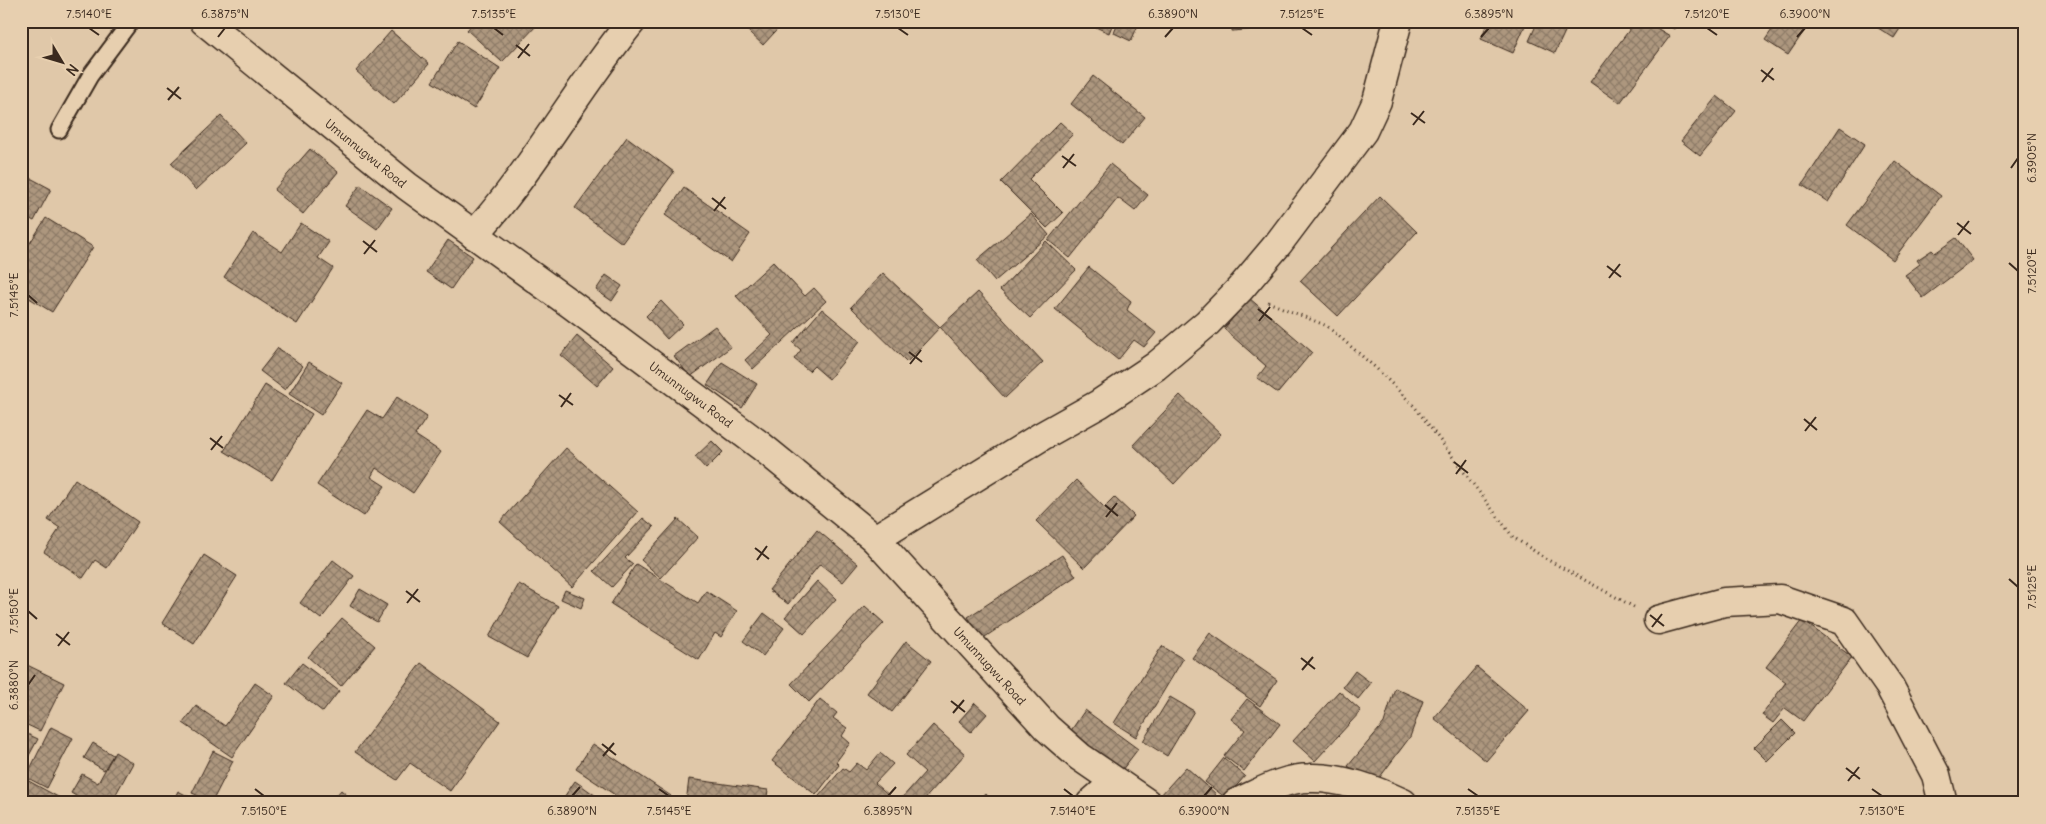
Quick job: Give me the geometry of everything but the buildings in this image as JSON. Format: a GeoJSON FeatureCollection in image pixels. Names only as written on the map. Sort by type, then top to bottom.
{"type":"FeatureCollection","features":[{"type":"Feature","properties":{"kind":"street","name":"Umunnugwu Road"},"geometry":{"type":"LineString","coordinates":[[204,21],[407,186],[572,305],[761,446],[875,539],[1047,728],[1080,757],[1147,803]]}},
{"type":"Feature","properties":{"kind":"street"},"geometry":{"type":"LineString","coordinates":[[474,235],[498,209],[607,52],[632,21]]}},
{"type":"Feature","properties":{"kind":"street"},"geometry":{"type":"LineString","coordinates":[[875,539],[1042,436],[1098,404],[1156,366],[1207,323],[1240,289],[1278,244],[1366,126],[1377,101],[1398,21]]}},
{"type":"Feature","properties":{"kind":"street"},"geometry":{"type":"LineString","coordinates":[[1658,620],[1724,602],[1780,599],[1844,621],[1890,687],[1936,775],[1943,803]]}},
{"type":"Feature","properties":{"kind":"street"},"geometry":{"type":"LineString","coordinates":[[1236,803],[1275,786],[1309,778],[1341,781],[1377,791],[1403,803]]}},
{"type":"Feature","properties":{"kind":"street"},"geometry":{"type":"LineString","coordinates":[[1091,803],[1115,782]]}},
{"type":"Feature","properties":{"kind":"lane"},"geometry":{"type":"LineString","coordinates":[[59,130],[90,76],[131,21]]}},
{"type":"Feature","properties":{"kind":"path"},"geometry":{"type":"LineString","coordinates":[[1240,289],[1276,306],[1327,326],[1377,369],[1415,407],[1513,537],[1548,560],[1658,620]]}}]}
